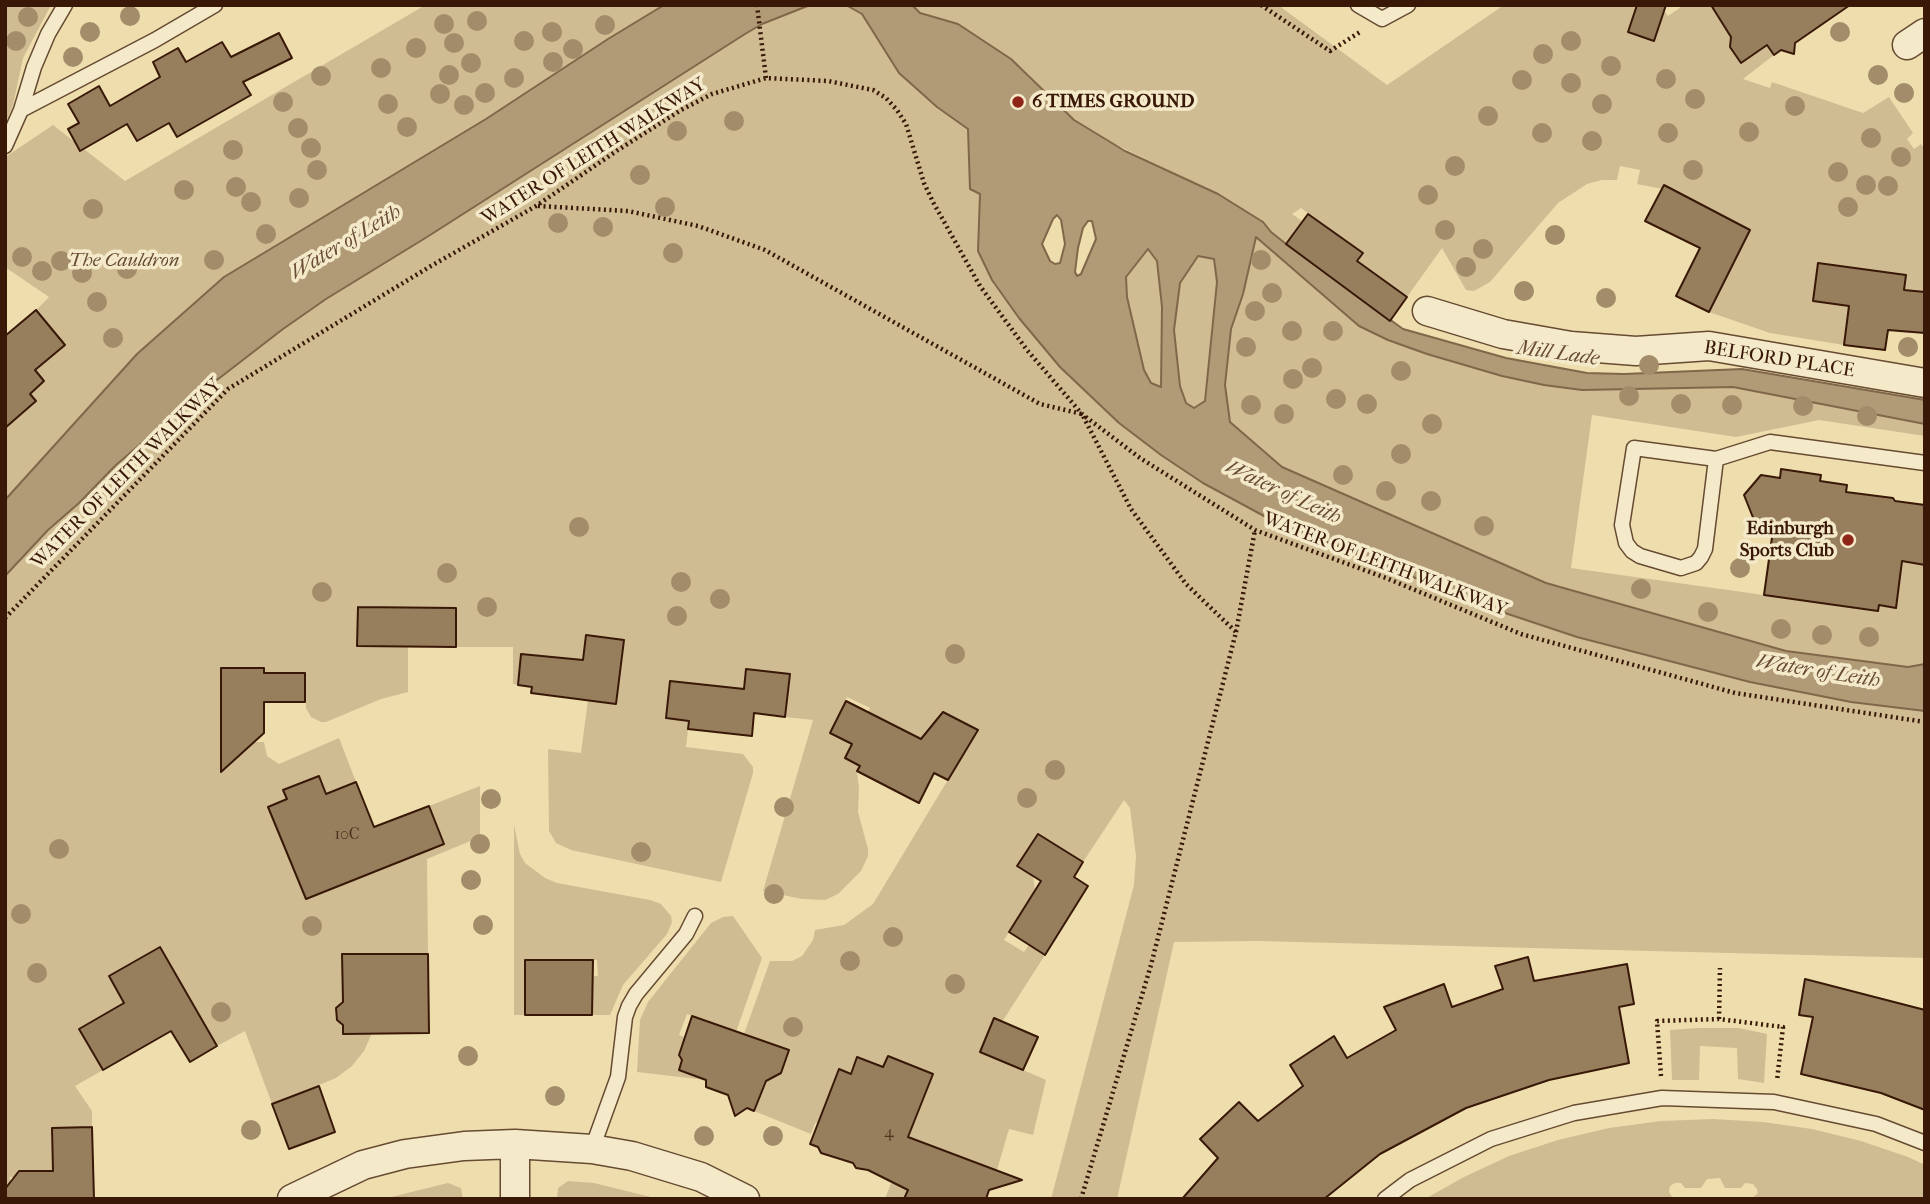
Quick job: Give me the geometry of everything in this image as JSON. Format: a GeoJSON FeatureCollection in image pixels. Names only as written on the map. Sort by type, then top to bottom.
{"type":"FeatureCollection","features":[{"type":"Feature","properties":{"kind":"street","name":"BELFORD PLACE"},"geometry":{"type":"LineString","coordinates":[[1427,311],[1503,334],[1571,346],[1636,351],[1709,346],[1925,383]]}},
{"type":"Feature","properties":{"kind":"street"},"geometry":{"type":"LineString","coordinates":[[515,1144],[516,1199]]}},
{"type":"Feature","properties":{"kind":"street"},"geometry":{"type":"LineString","coordinates":[[292,1199],[363,1166],[405,1154],[464,1146],[515,1144],[592,1149],[632,1156],[701,1177],[745,1199]]}},
{"type":"Feature","properties":{"kind":"lane"},"geometry":{"type":"LineString","coordinates":[[5,146],[22,110],[34,67],[48,34],[65,5]]}},
{"type":"Feature","properties":{"kind":"lane"},"geometry":{"type":"LineString","coordinates":[[22,110],[215,5]]}},
{"type":"Feature","properties":{"kind":"lane"},"geometry":{"type":"LineString","coordinates":[[1358,5],[1382,19],[1408,5]]}},
{"type":"Feature","properties":{"kind":"lane"},"geometry":{"type":"LineString","coordinates":[[1716,458],[1705,550],[1696,563],[1681,568],[1640,556],[1632,551],[1626,544],[1622,525],[1634,448],[1716,458],[1770,442],[1925,463]]}},
{"type":"Feature","properties":{"kind":"lane"},"geometry":{"type":"LineString","coordinates":[[592,1149],[618,1077],[625,1017],[629,1006],[685,934],[695,916]]}},
{"type":"Feature","properties":{"kind":"lane"},"geometry":{"type":"LineString","coordinates":[[1384,1199],[1410,1180],[1492,1139],[1574,1113],[1662,1098],[1774,1101],[1876,1124],[1925,1143]]}},
{"type":"Feature","properties":{"kind":"path"},"geometry":{"type":"LineString","coordinates":[[757,5],[766,78]]}},
{"type":"Feature","properties":{"kind":"path"},"geometry":{"type":"LineString","coordinates":[[1261,5],[1330,51],[1335,47]]}},
{"type":"Feature","properties":{"kind":"path","name":"WATER OF LEITH WALKWAY"},"geometry":{"type":"LineString","coordinates":[[5,618],[228,389],[536,206],[681,110],[712,94],[766,78],[828,80],[873,90],[886,98],[906,124],[925,183],[980,286],[1027,350],[1082,414],[1140,458],[1255,530],[1373,573],[1521,634],[1735,693],[1925,722]]}},
{"type":"Feature","properties":{"kind":"path"},"geometry":{"type":"LineString","coordinates":[[536,206],[628,211],[698,226],[765,250],[1040,404],[1082,414],[1131,509],[1186,584],[1236,632]]}},
{"type":"Feature","properties":{"kind":"path"},"geometry":{"type":"LineString","coordinates":[[1081,1199],[1151,965],[1236,632],[1255,530]]}},
{"type":"Feature","properties":{"kind":"path"},"geometry":{"type":"LineString","coordinates":[[1719,1019],[1720,968]]}},
{"type":"Feature","properties":{"kind":"path"},"geometry":{"type":"LineString","coordinates":[[1662,1098],[1657,1021],[1719,1019],[1783,1027],[1774,1101]]}},
{"type":"Feature","properties":{"kind":"green space"},"geometry":{"type":"Polygon","coordinates":[[[5,5],[51,5],[23,58],[13,105],[5,124],[5,5]]]}},
{"type":"Feature","properties":{"kind":"green space","name":"The Cauldron"},"geometry":{"type":"Polygon","coordinates":[[[421,5],[664,5],[486,119],[224,277],[137,354],[5,500],[5,418],[10,423],[36,401],[30,394],[44,381],[35,370],[65,345],[36,310],[49,297],[5,267],[7,156],[53,125],[125,181],[422,7],[421,5]]]}},
{"type":"Feature","properties":{"kind":"green space"},"geometry":{"type":"Polygon","coordinates":[[[810,5],[846,5],[862,14],[899,73],[937,107],[968,129],[970,189],[980,194],[978,251],[992,280],[1019,318],[1060,367],[1119,423],[1203,483],[1264,516],[1490,608],[1577,637],[1750,682],[1851,702],[1925,711],[1925,958],[1258,941],[1174,942],[1117,1199],[1051,1199],[1134,885],[1136,856],[1130,808],[1124,800],[1083,862],[1038,834],[1017,866],[1033,876],[1035,890],[1004,940],[1024,952],[1029,945],[1045,955],[1002,1022],[994,1018],[980,1051],[1046,1080],[1033,1135],[1009,1129],[997,1170],[925,1144],[905,1199],[885,1199],[933,1074],[888,1056],[883,1067],[857,1058],[851,1074],[839,1069],[819,1122],[815,1123],[811,1134],[754,1111],[768,1074],[744,1034],[770,961],[792,961],[802,956],[813,940],[815,930],[844,925],[873,904],[978,730],[950,716],[942,715],[935,723],[939,748],[868,712],[870,708],[847,697],[830,733],[852,744],[845,758],[860,766],[857,772],[858,812],[868,856],[861,871],[838,894],[825,900],[802,899],[763,891],[813,720],[785,717],[744,689],[670,681],[666,718],[689,721],[686,747],[743,754],[753,767],[721,882],[571,850],[556,843],[549,831],[548,749],[581,753],[588,700],[616,703],[624,640],[586,635],[582,661],[522,654],[518,685],[513,684],[513,647],[456,647],[456,608],[358,607],[358,646],[408,646],[408,692],[381,699],[321,722],[311,717],[306,708],[305,673],[264,673],[221,668],[221,753],[226,758],[237,758],[242,753],[242,742],[264,742],[267,756],[279,764],[339,738],[356,782],[326,794],[318,776],[284,790],[287,799],[269,807],[286,852],[313,876],[299,882],[306,899],[444,843],[429,806],[480,786],[480,837],[427,859],[428,954],[342,955],[343,1003],[337,1008],[337,1019],[343,1024],[343,1034],[372,1033],[364,1051],[352,1066],[336,1078],[272,1104],[245,1031],[217,1046],[160,947],[109,977],[124,1003],[79,1029],[103,1070],[75,1086],[92,1111],[92,1127],[52,1128],[53,1176],[19,1171],[16,1177],[10,1177],[11,1199],[5,1199],[5,576],[48,530],[116,465],[204,390],[283,329],[326,299],[745,34],[762,24],[810,5]]]}},
{"type":"Feature","properties":{"kind":"green space"},"geometry":{"type":"Polygon","coordinates":[[[912,5],[1278,5],[1387,85],[1504,5],[1636,5],[1645,19],[1662,8],[1668,16],[1684,5],[1711,5],[1731,37],[1730,47],[1737,58],[1746,60],[1757,52],[1757,45],[1764,40],[1774,55],[1743,79],[1770,88],[1772,82],[1863,113],[1889,97],[1913,133],[1907,139],[1914,149],[1921,144],[1925,150],[1925,292],[1921,292],[1918,333],[1898,332],[1906,275],[1818,263],[1813,301],[1849,306],[1844,345],[1770,333],[1709,312],[1750,230],[1678,192],[1637,184],[1640,170],[1620,166],[1617,180],[1587,184],[1558,203],[1490,282],[1474,291],[1466,290],[1442,248],[1407,297],[1357,261],[1362,253],[1301,208],[1292,214],[1302,221],[1286,244],[1263,222],[1218,194],[1098,136],[1074,120],[1028,74],[977,36],[958,24],[920,13],[912,5]]]}},
{"type":"Feature","properties":{"kind":"green space"},"geometry":{"type":"Polygon","coordinates":[[[1255,236],[1359,326],[1388,340],[1463,365],[1544,385],[1582,390],[1733,387],[1925,424],[1925,436],[1819,420],[1736,437],[1592,415],[1571,568],[1878,611],[1879,605],[1896,608],[1899,587],[1876,557],[1925,565],[1925,664],[1908,667],[1786,651],[1545,583],[1282,467],[1232,425],[1227,408],[1225,385],[1231,329],[1243,294],[1255,236]]]}},
{"type":"Feature","properties":{"kind":"green space"},"geometry":{"type":"Polygon","coordinates":[[[1149,248],[1157,261],[1162,307],[1162,387],[1150,383],[1144,370],[1127,297],[1126,278],[1149,248]]]}},
{"type":"Feature","properties":{"kind":"green space"},"geometry":{"type":"Polygon","coordinates":[[[1198,255],[1214,259],[1217,281],[1205,402],[1194,408],[1186,403],[1180,386],[1174,330],[1180,283],[1198,255]]]}},
{"type":"Feature","properties":{"kind":"green space"},"geometry":{"type":"Polygon","coordinates":[[[514,825],[520,854],[525,863],[545,878],[557,883],[650,900],[661,904],[671,916],[672,922],[667,934],[623,985],[610,1015],[592,1015],[593,976],[598,976],[597,960],[525,960],[525,1015],[514,1015],[514,825]]]}},
{"type":"Feature","properties":{"kind":"green space"},"geometry":{"type":"Polygon","coordinates":[[[733,916],[762,958],[736,1032],[687,1014],[679,1035],[690,1039],[682,1046],[679,1070],[706,1080],[637,1072],[640,1020],[648,1002],[711,923],[733,916]]]}},
{"type":"Feature","properties":{"kind":"green space"},"geometry":{"type":"Polygon","coordinates":[[[1739,1028],[1767,1034],[1764,1083],[1738,1079],[1737,1048],[1700,1046],[1699,1080],[1672,1080],[1670,1030],[1739,1028]]]}},
{"type":"Feature","properties":{"kind":"green space"},"geometry":{"type":"Polygon","coordinates":[[[1713,1119],[1812,1129],[1861,1141],[1908,1157],[1925,1165],[1925,1199],[1751,1199],[1758,1193],[1753,1184],[1745,1183],[1741,1188],[1725,1188],[1720,1178],[1707,1179],[1701,1188],[1685,1188],[1681,1183],[1675,1183],[1670,1186],[1669,1192],[1672,1197],[1678,1199],[1425,1199],[1509,1156],[1558,1140],[1609,1128],[1661,1121],[1713,1119]]]}},
{"type":"Feature","properties":{"kind":"green space"},"geometry":{"type":"Polygon","coordinates":[[[568,1181],[594,1183],[659,1199],[557,1199],[558,1188],[568,1181]]]}},
{"type":"Feature","properties":{"kind":"green space"},"geometry":{"type":"Polygon","coordinates":[[[448,1183],[461,1188],[463,1199],[383,1199],[448,1183]]]}},
{"type":"Feature","properties":{"kind":"water","name":"Water of Leith"},"geometry":{"type":"Polygon","coordinates":[[[664,5],[810,5],[762,24],[745,34],[326,299],[283,329],[204,390],[116,465],[48,530],[5,576],[5,500],[137,354],[224,277],[486,119],[664,5]]]}},
{"type":"Feature","properties":{"kind":"water","name":"Water of Leith"},"geometry":{"type":"Polygon","coordinates":[[[846,5],[912,5],[920,13],[958,24],[1011,59],[1074,120],[1125,151],[1218,194],[1263,222],[1286,244],[1403,329],[1506,358],[1587,373],[1742,369],[1925,400],[1925,424],[1733,387],[1582,390],[1502,376],[1427,354],[1359,326],[1256,237],[1243,294],[1231,329],[1225,385],[1230,422],[1282,467],[1546,583],[1786,651],[1908,667],[1925,664],[1925,711],[1851,702],[1750,682],[1577,637],[1490,608],[1264,516],[1203,483],[1119,423],[1060,367],[1019,318],[992,280],[978,251],[980,194],[970,189],[968,129],[937,107],[899,73],[862,14],[846,5]],[[1057,215],[1042,244],[1050,261],[1055,264],[1060,263],[1065,244],[1061,220],[1057,215]],[[1088,221],[1083,228],[1075,272],[1077,276],[1081,274],[1096,239],[1092,221],[1088,221]],[[1148,249],[1126,277],[1127,297],[1144,370],[1151,383],[1161,387],[1162,307],[1157,261],[1148,249]],[[1198,256],[1180,283],[1174,330],[1180,386],[1186,403],[1194,408],[1205,401],[1217,282],[1214,259],[1198,256]]]}},
{"type":"Feature","properties":{"kind":"building"},"geometry":{"type":"Polygon","coordinates":[[[1637,5],[1666,5],[1654,41],[1628,32],[1637,5]]]}},
{"type":"Feature","properties":{"kind":"building"},"geometry":{"type":"Polygon","coordinates":[[[1711,5],[1850,5],[1795,43],[1794,54],[1781,50],[1774,55],[1767,45],[1741,63],[1730,47],[1731,37],[1711,5]]]}},
{"type":"Feature","properties":{"kind":"building"},"geometry":{"type":"Polygon","coordinates":[[[279,33],[292,58],[243,82],[251,95],[177,137],[169,123],[137,141],[127,124],[80,151],[68,129],[79,123],[68,104],[99,86],[110,106],[160,77],[153,62],[178,48],[186,62],[222,42],[231,57],[279,33]]]}},
{"type":"Feature","properties":{"kind":"building"},"geometry":{"type":"Polygon","coordinates":[[[1664,185],[1750,230],[1709,312],[1676,296],[1700,248],[1645,221],[1664,185]]]}},
{"type":"Feature","properties":{"kind":"building"},"geometry":{"type":"Polygon","coordinates":[[[1308,214],[1363,253],[1357,261],[1407,297],[1390,321],[1286,244],[1308,214]]]}},
{"type":"Feature","properties":{"kind":"building"},"geometry":{"type":"Polygon","coordinates":[[[1818,263],[1906,275],[1904,290],[1925,292],[1925,333],[1888,330],[1885,350],[1844,345],[1849,306],[1813,301],[1818,263]]]}},
{"type":"Feature","properties":{"kind":"building"},"geometry":{"type":"Polygon","coordinates":[[[36,310],[65,345],[35,370],[44,381],[30,394],[36,401],[5,428],[5,336],[36,310]]]}},
{"type":"Feature","properties":{"kind":"building","name":"Edinburgh Sports Club"},"geometry":{"type":"Polygon","coordinates":[[[1781,469],[1821,475],[1820,481],[1847,485],[1846,492],[1925,505],[1925,565],[1902,561],[1896,608],[1879,605],[1878,611],[1764,595],[1774,523],[1754,520],[1744,495],[1761,475],[1780,478],[1781,469]]]}},
{"type":"Feature","properties":{"kind":"building"},"geometry":{"type":"Polygon","coordinates":[[[358,607],[456,608],[456,647],[357,646],[358,607]]]}},
{"type":"Feature","properties":{"kind":"building"},"geometry":{"type":"Polygon","coordinates":[[[586,635],[624,640],[616,704],[531,693],[532,687],[518,685],[521,654],[583,660],[586,635]]]}},
{"type":"Feature","properties":{"kind":"building"},"geometry":{"type":"Polygon","coordinates":[[[221,668],[264,668],[264,673],[305,673],[305,702],[264,702],[264,733],[221,772],[221,668]]]}},
{"type":"Feature","properties":{"kind":"building"},"geometry":{"type":"Polygon","coordinates":[[[746,669],[790,674],[785,717],[754,713],[752,736],[688,729],[689,721],[666,718],[670,681],[744,689],[746,669]]]}},
{"type":"Feature","properties":{"kind":"building"},"geometry":{"type":"Polygon","coordinates":[[[846,701],[921,739],[943,712],[978,730],[948,780],[934,773],[919,803],[857,771],[860,766],[845,758],[852,744],[830,733],[846,701]]]}},
{"type":"Feature","properties":{"kind":"building"},"geometry":{"type":"Polygon","coordinates":[[[319,776],[326,794],[356,782],[374,827],[429,806],[444,844],[306,899],[268,807],[287,799],[283,790],[319,776]]]}},
{"type":"Feature","properties":{"kind":"building"},"geometry":{"type":"Polygon","coordinates":[[[1038,834],[1083,862],[1074,877],[1088,886],[1045,955],[1009,932],[1041,881],[1017,866],[1038,834]]]}},
{"type":"Feature","properties":{"kind":"building"},"geometry":{"type":"Polygon","coordinates":[[[160,947],[217,1046],[190,1062],[171,1031],[103,1070],[79,1029],[124,1003],[109,976],[160,947]]]}},
{"type":"Feature","properties":{"kind":"building"},"geometry":{"type":"Polygon","coordinates":[[[342,954],[428,954],[429,1033],[343,1034],[343,1025],[337,1020],[336,1008],[343,1002],[342,954]]]}},
{"type":"Feature","properties":{"kind":"building"},"geometry":{"type":"Polygon","coordinates":[[[1528,957],[1534,981],[1627,964],[1634,1004],[1619,1007],[1629,1063],[1549,1080],[1466,1108],[1380,1154],[1324,1199],[1182,1199],[1218,1158],[1200,1139],[1239,1102],[1258,1121],[1303,1086],[1290,1065],[1334,1036],[1347,1058],[1396,1030],[1384,1007],[1444,984],[1452,1007],[1503,989],[1495,966],[1528,957]]]}},
{"type":"Feature","properties":{"kind":"building"},"geometry":{"type":"Polygon","coordinates":[[[525,960],[593,960],[592,1015],[525,1015],[525,960]]]}},
{"type":"Feature","properties":{"kind":"building"},"geometry":{"type":"Polygon","coordinates":[[[1805,979],[1925,1010],[1925,1110],[1881,1093],[1801,1074],[1813,1017],[1799,1015],[1805,979]]]}},
{"type":"Feature","properties":{"kind":"building"},"geometry":{"type":"Polygon","coordinates":[[[692,1016],[789,1050],[781,1073],[766,1081],[754,1111],[747,1108],[735,1116],[728,1095],[706,1087],[706,1080],[679,1070],[682,1060],[679,1055],[692,1016]]]}},
{"type":"Feature","properties":{"kind":"building"},"geometry":{"type":"Polygon","coordinates":[[[994,1018],[1038,1037],[1023,1070],[980,1052],[994,1018]]]}},
{"type":"Feature","properties":{"kind":"building"},"geometry":{"type":"Polygon","coordinates":[[[888,1056],[933,1074],[908,1137],[1022,1180],[989,1190],[986,1199],[904,1199],[908,1190],[868,1170],[856,1168],[853,1163],[821,1153],[818,1147],[810,1144],[839,1069],[851,1074],[857,1057],[883,1067],[888,1056]]]}},
{"type":"Feature","properties":{"kind":"building"},"geometry":{"type":"Polygon","coordinates":[[[319,1086],[335,1132],[289,1149],[272,1104],[319,1086]]]}},
{"type":"Feature","properties":{"kind":"building"},"geometry":{"type":"Polygon","coordinates":[[[92,1127],[94,1199],[5,1199],[5,1189],[19,1171],[53,1171],[52,1128],[92,1127]]]}},
{"type":"Feature","properties":{"kind":"place","name":"6 TIMES GROUND"},"geometry":{"type":"Point","coordinates":[1018,102]}},
{"type":"Feature","properties":{"kind":"place","name":"Edinburgh Sports Club"},"geometry":{"type":"Point","coordinates":[1848,540]}},
{"type":"Feature","properties":{"kind":"water label","name":"Mill Lade"},"geometry":{"type":"Point","coordinates":[1558,354]}}]}
